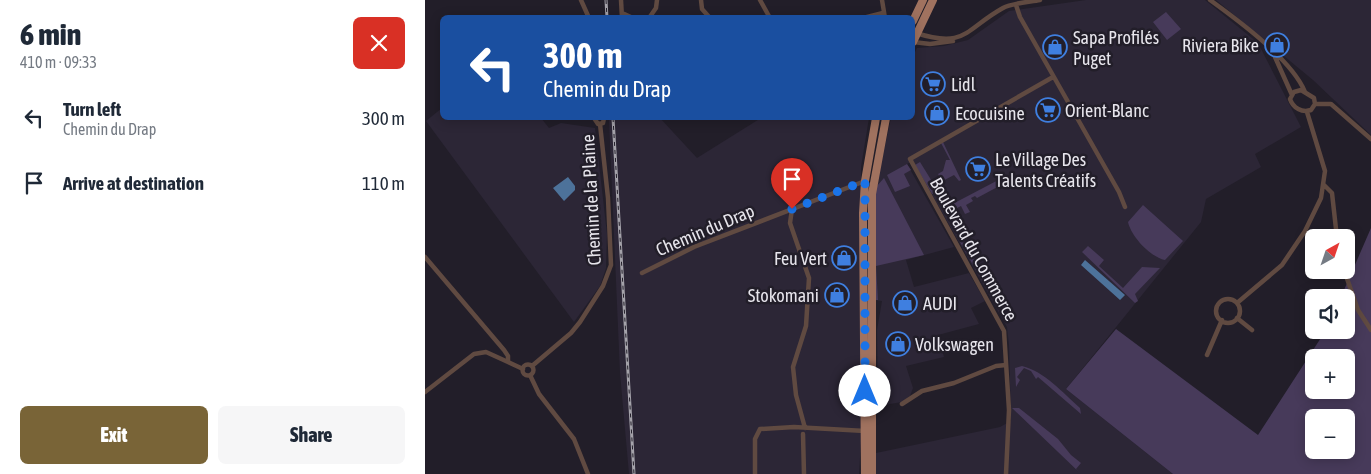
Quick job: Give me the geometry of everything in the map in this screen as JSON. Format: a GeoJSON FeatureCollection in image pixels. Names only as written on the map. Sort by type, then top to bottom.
{"type":"FeatureCollection","features":[{"type":"Feature","properties":{"kind":"main road"},"geometry":{"type":"LineString","coordinates":[[915,16],[923,0]]}},
{"type":"Feature","properties":{"kind":"main road"},"geometry":{"type":"LineString","coordinates":[[915,30],[933,0]]}},
{"type":"Feature","properties":{"kind":"main road"},"geometry":{"type":"LineString","coordinates":[[913,15],[918,9]]}},
{"type":"Feature","properties":{"kind":"main road"},"geometry":{"type":"LineString","coordinates":[[865,474],[865,181],[876,120]]}},
{"type":"Feature","properties":{"kind":"main road"},"geometry":{"type":"LineString","coordinates":[[872,474],[872,194],[886,120]]}},
{"type":"Feature","properties":{"kind":"street"},"geometry":{"type":"LineString","coordinates":[[581,0],[588,15]]}},
{"type":"Feature","properties":{"kind":"street"},"geometry":{"type":"LineString","coordinates":[[621,0],[622,15]]}},
{"type":"Feature","properties":{"kind":"street"},"geometry":{"type":"LineString","coordinates":[[651,15],[656,8],[657,0]]}},
{"type":"Feature","properties":{"kind":"street"},"geometry":{"type":"LineString","coordinates":[[701,0],[702,9],[707,15]]}},
{"type":"Feature","properties":{"kind":"street"},"geometry":{"type":"LineString","coordinates":[[760,0],[768,15]]}},
{"type":"Feature","properties":{"kind":"street"},"geometry":{"type":"LineString","coordinates":[[882,0],[884,15]]}},
{"type":"Feature","properties":{"kind":"street"},"geometry":{"type":"LineString","coordinates":[[1007,0],[1020,17],[1125,207]]}},
{"type":"Feature","properties":{"kind":"street"},"geometry":{"type":"LineString","coordinates":[[915,32],[941,39],[960,37],[972,32],[1001,9],[1040,0]]}},
{"type":"Feature","properties":{"kind":"street"},"geometry":{"type":"LineString","coordinates":[[1211,0],[1257,36],[1288,68],[1305,92]]}},
{"type":"Feature","properties":{"kind":"street"},"geometry":{"type":"LineString","coordinates":[[915,42],[930,44],[968,37],[1013,6]]}},
{"type":"Feature","properties":{"kind":"street"},"geometry":{"type":"LineString","coordinates":[[1274,53],[1292,95]]}},
{"type":"Feature","properties":{"kind":"street","name":"Boulevard du Commerce"},"geometry":{"type":"LineString","coordinates":[[1006,474],[1009,410],[1005,337],[1002,326],[910,159],[1053,77]]}},
{"type":"Feature","properties":{"kind":"street"},"geometry":{"type":"LineString","coordinates":[[1237,303],[1267,279],[1293,250],[1321,198],[1324,185],[1322,159],[1307,112],[1293,105],[1290,100],[1292,95],[1298,90],[1313,95],[1315,104]]}},
{"type":"Feature","properties":{"kind":"street"},"geometry":{"type":"LineString","coordinates":[[1307,112],[1315,104],[1331,104],[1371,139]]}},
{"type":"Feature","properties":{"kind":"street"},"geometry":{"type":"LineString","coordinates":[[594,120],[600,124],[603,120]]}},
{"type":"Feature","properties":{"kind":"street","name":"Chemin de la Plaine"},"geometry":{"type":"LineString","coordinates":[[532,366],[580,322],[603,286],[611,265],[608,198],[600,124]]}},
{"type":"Feature","properties":{"kind":"street","name":"Chemin du Drap"},"geometry":{"type":"LineString","coordinates":[[642,273],[694,247],[865,181]]}},
{"type":"Feature","properties":{"kind":"street"},"geometry":{"type":"LineString","coordinates":[[1324,185],[1332,193],[1336,229]]}},
{"type":"Feature","properties":{"kind":"street"},"geometry":{"type":"LineString","coordinates":[[792,209],[790,223],[809,278],[807,326],[793,367],[796,395],[805,428]]}},
{"type":"Feature","properties":{"kind":"street"},"geometry":{"type":"LineString","coordinates":[[425,257],[504,350],[508,356],[508,362]]}},
{"type":"Feature","properties":{"kind":"street"},"geometry":{"type":"LineString","coordinates":[[1347,279],[1359,310],[1371,330]]}},
{"type":"Feature","properties":{"kind":"street"},"geometry":{"type":"LineString","coordinates":[[1226,299],[1237,303],[1240,310],[1237,318],[1229,322],[1222,320],[1217,311],[1219,303],[1226,299]]}},
{"type":"Feature","properties":{"kind":"street"},"geometry":{"type":"LineString","coordinates":[[1237,318],[1252,330]]}},
{"type":"Feature","properties":{"kind":"street"},"geometry":{"type":"LineString","coordinates":[[1207,355],[1222,320]]}},
{"type":"Feature","properties":{"kind":"street"},"geometry":{"type":"LineString","coordinates":[[425,392],[474,354],[486,352],[523,369],[525,374],[530,375],[539,394],[574,439],[588,474]]}},
{"type":"Feature","properties":{"kind":"street"},"geometry":{"type":"LineString","coordinates":[[523,369],[527,365],[532,366],[534,372],[530,375]]}},
{"type":"Feature","properties":{"kind":"street"},"geometry":{"type":"LineString","coordinates":[[902,404],[922,391],[954,383],[996,366],[1006,365]]}},
{"type":"Feature","properties":{"kind":"street"},"geometry":{"type":"LineString","coordinates":[[755,474],[755,439],[760,429],[805,428],[865,431]]}},
{"type":"Feature","properties":{"kind":"street"},"geometry":{"type":"LineString","coordinates":[[803,434],[804,474]]}},
{"type":"Feature","properties":{"kind":"shaded area"},"geometry":{"type":"Polygon","coordinates":[[[1086,0],[1205,0],[1258,43],[1301,127],[1255,154],[1261,167],[1206,199],[1201,222],[1066,389],[1173,474],[876,474],[876,453],[1000,427],[1011,421],[1007,327],[913,161],[907,164],[954,247],[906,260],[914,287],[969,273],[985,301],[971,308],[979,324],[938,335],[944,357],[906,366],[913,388],[910,396],[902,402],[878,406],[877,330],[882,301],[875,300],[876,187],[891,120],[915,120],[915,52],[917,48],[944,46],[968,40],[1009,11],[1086,0]]]}},
{"type":"Feature","properties":{"kind":"shaded area"},"geometry":{"type":"Polygon","coordinates":[[[1216,0],[1371,0],[1371,135],[1313,80],[1216,0]]]}},
{"type":"Feature","properties":{"kind":"shaded area"},"geometry":{"type":"Polygon","coordinates":[[[1166,12],[1181,29],[1167,40],[1153,22],[1166,12]]]}},
{"type":"Feature","properties":{"kind":"shaded area"},"geometry":{"type":"Polygon","coordinates":[[[440,110],[440,120],[543,120],[549,128],[561,123],[595,128],[607,234],[606,268],[600,286],[574,322],[426,121],[440,110]]]}},
{"type":"Feature","properties":{"kind":"shaded area"},"geometry":{"type":"Polygon","coordinates":[[[609,120],[662,120],[697,158],[758,120],[869,120],[861,167],[862,426],[859,474],[629,474],[620,373],[609,120]]]}},
{"type":"Feature","properties":{"kind":"shaded area"},"geometry":{"type":"Polygon","coordinates":[[[943,142],[961,180],[959,181],[954,175],[935,185],[938,192],[932,194],[915,165],[920,162],[933,183],[940,178],[938,174],[943,171],[946,160],[950,160],[941,143],[943,142]]]}},
{"type":"Feature","properties":{"kind":"shaded area"},"geometry":{"type":"Polygon","coordinates":[[[907,164],[911,170],[904,174],[910,186],[895,192],[887,175],[907,164]]]}},
{"type":"Feature","properties":{"kind":"shaded area"},"geometry":{"type":"Polygon","coordinates":[[[1004,177],[1003,184],[977,198],[975,196],[971,198],[973,201],[966,205],[970,212],[965,214],[961,206],[955,209],[952,207],[944,212],[943,209],[1004,177]]]}},
{"type":"Feature","properties":{"kind":"shaded area"},"geometry":{"type":"Polygon","coordinates":[[[884,178],[924,255],[876,266],[878,300],[875,300],[876,187],[884,178]]]}},
{"type":"Feature","properties":{"kind":"shaded area"},"geometry":{"type":"Polygon","coordinates":[[[1143,205],[1183,241],[1165,260],[1147,250],[1130,228],[1128,222],[1143,205]]]}},
{"type":"Feature","properties":{"kind":"shaded area"},"geometry":{"type":"Polygon","coordinates":[[[955,209],[959,217],[956,219],[952,213],[955,209]]]}},
{"type":"Feature","properties":{"kind":"shaded area"},"geometry":{"type":"Polygon","coordinates":[[[1371,228],[1371,474],[1173,474],[1066,389],[1116,329],[1258,435],[1305,362],[1305,399],[1355,399],[1355,349],[1314,349],[1320,339],[1355,339],[1355,289],[1344,289],[1349,279],[1355,279],[1355,265],[1371,228]]]}},
{"type":"Feature","properties":{"kind":"shaded area"},"geometry":{"type":"Polygon","coordinates":[[[964,239],[993,293],[990,295],[960,242],[964,239]]]}},
{"type":"Feature","properties":{"kind":"shaded area"},"geometry":{"type":"Polygon","coordinates":[[[1088,246],[1104,260],[1099,266],[1123,288],[1142,267],[1160,268],[1135,294],[1138,301],[1135,303],[1082,252],[1088,246]]]}},
{"type":"Feature","properties":{"kind":"shaded area"},"geometry":{"type":"Polygon","coordinates":[[[1022,366],[1038,373],[1053,383],[1080,408],[1081,414],[1038,377],[1036,379],[1031,371],[1024,368],[1017,377],[1020,380],[1016,387],[1015,368],[1022,366]]]}},
{"type":"Feature","properties":{"kind":"shaded area"},"geometry":{"type":"Polygon","coordinates":[[[1012,408],[1019,408],[1058,439],[1071,455],[1081,463],[1076,469],[1081,474],[1012,408]]]}},
{"type":"Feature","properties":{"kind":"water"},"geometry":{"type":"Polygon","coordinates":[[[568,177],[575,186],[575,190],[564,201],[553,188],[568,177]]]}},
{"type":"Feature","properties":{"kind":"water"},"geometry":{"type":"Polygon","coordinates":[[[1085,260],[1125,295],[1120,300],[1081,265],[1085,260]]]}},
{"type":"Feature","properties":{"kind":"railway"},"geometry":{"type":"LineString","coordinates":[[606,0],[607,15]]}},
{"type":"Feature","properties":{"kind":"railway"},"geometry":{"type":"LineString","coordinates":[[613,120],[634,474]]}},
{"type":"Feature","properties":{"kind":"place","name":"Riviera Bike"},"geometry":{"type":"Point","coordinates":[1277,45]}},
{"type":"Feature","properties":{"kind":"place","name":"Sapa Profilés Puget"},"geometry":{"type":"Point","coordinates":[1055,47]}},
{"type":"Feature","properties":{"kind":"place","name":"Lidl"},"geometry":{"type":"Point","coordinates":[933,84]}},
{"type":"Feature","properties":{"kind":"place","name":"Orient-Blanc"},"geometry":{"type":"Point","coordinates":[1048,110]}},
{"type":"Feature","properties":{"kind":"place","name":"Ecocuisine"},"geometry":{"type":"Point","coordinates":[937,113]}},
{"type":"Feature","properties":{"kind":"place","name":"Le Village Des Talents Créatifs"},"geometry":{"type":"Point","coordinates":[978,169]}},
{"type":"Feature","properties":{"kind":"place","name":"Feu Vert"},"geometry":{"type":"Point","coordinates":[844,258]}},
{"type":"Feature","properties":{"kind":"place","name":"Stokomani"},"geometry":{"type":"Point","coordinates":[837,295]}},
{"type":"Feature","properties":{"kind":"place","name":"AUDI"},"geometry":{"type":"Point","coordinates":[905,303]}},
{"type":"Feature","properties":{"kind":"place","name":"Volkswagen"},"geometry":{"type":"Point","coordinates":[898,344]}},
{"type":"Feature","properties":{"kind":"route"},"geometry":{"type":"LineString","coordinates":[[792,209],[865,181],[863,213],[865,391]]}}]}
